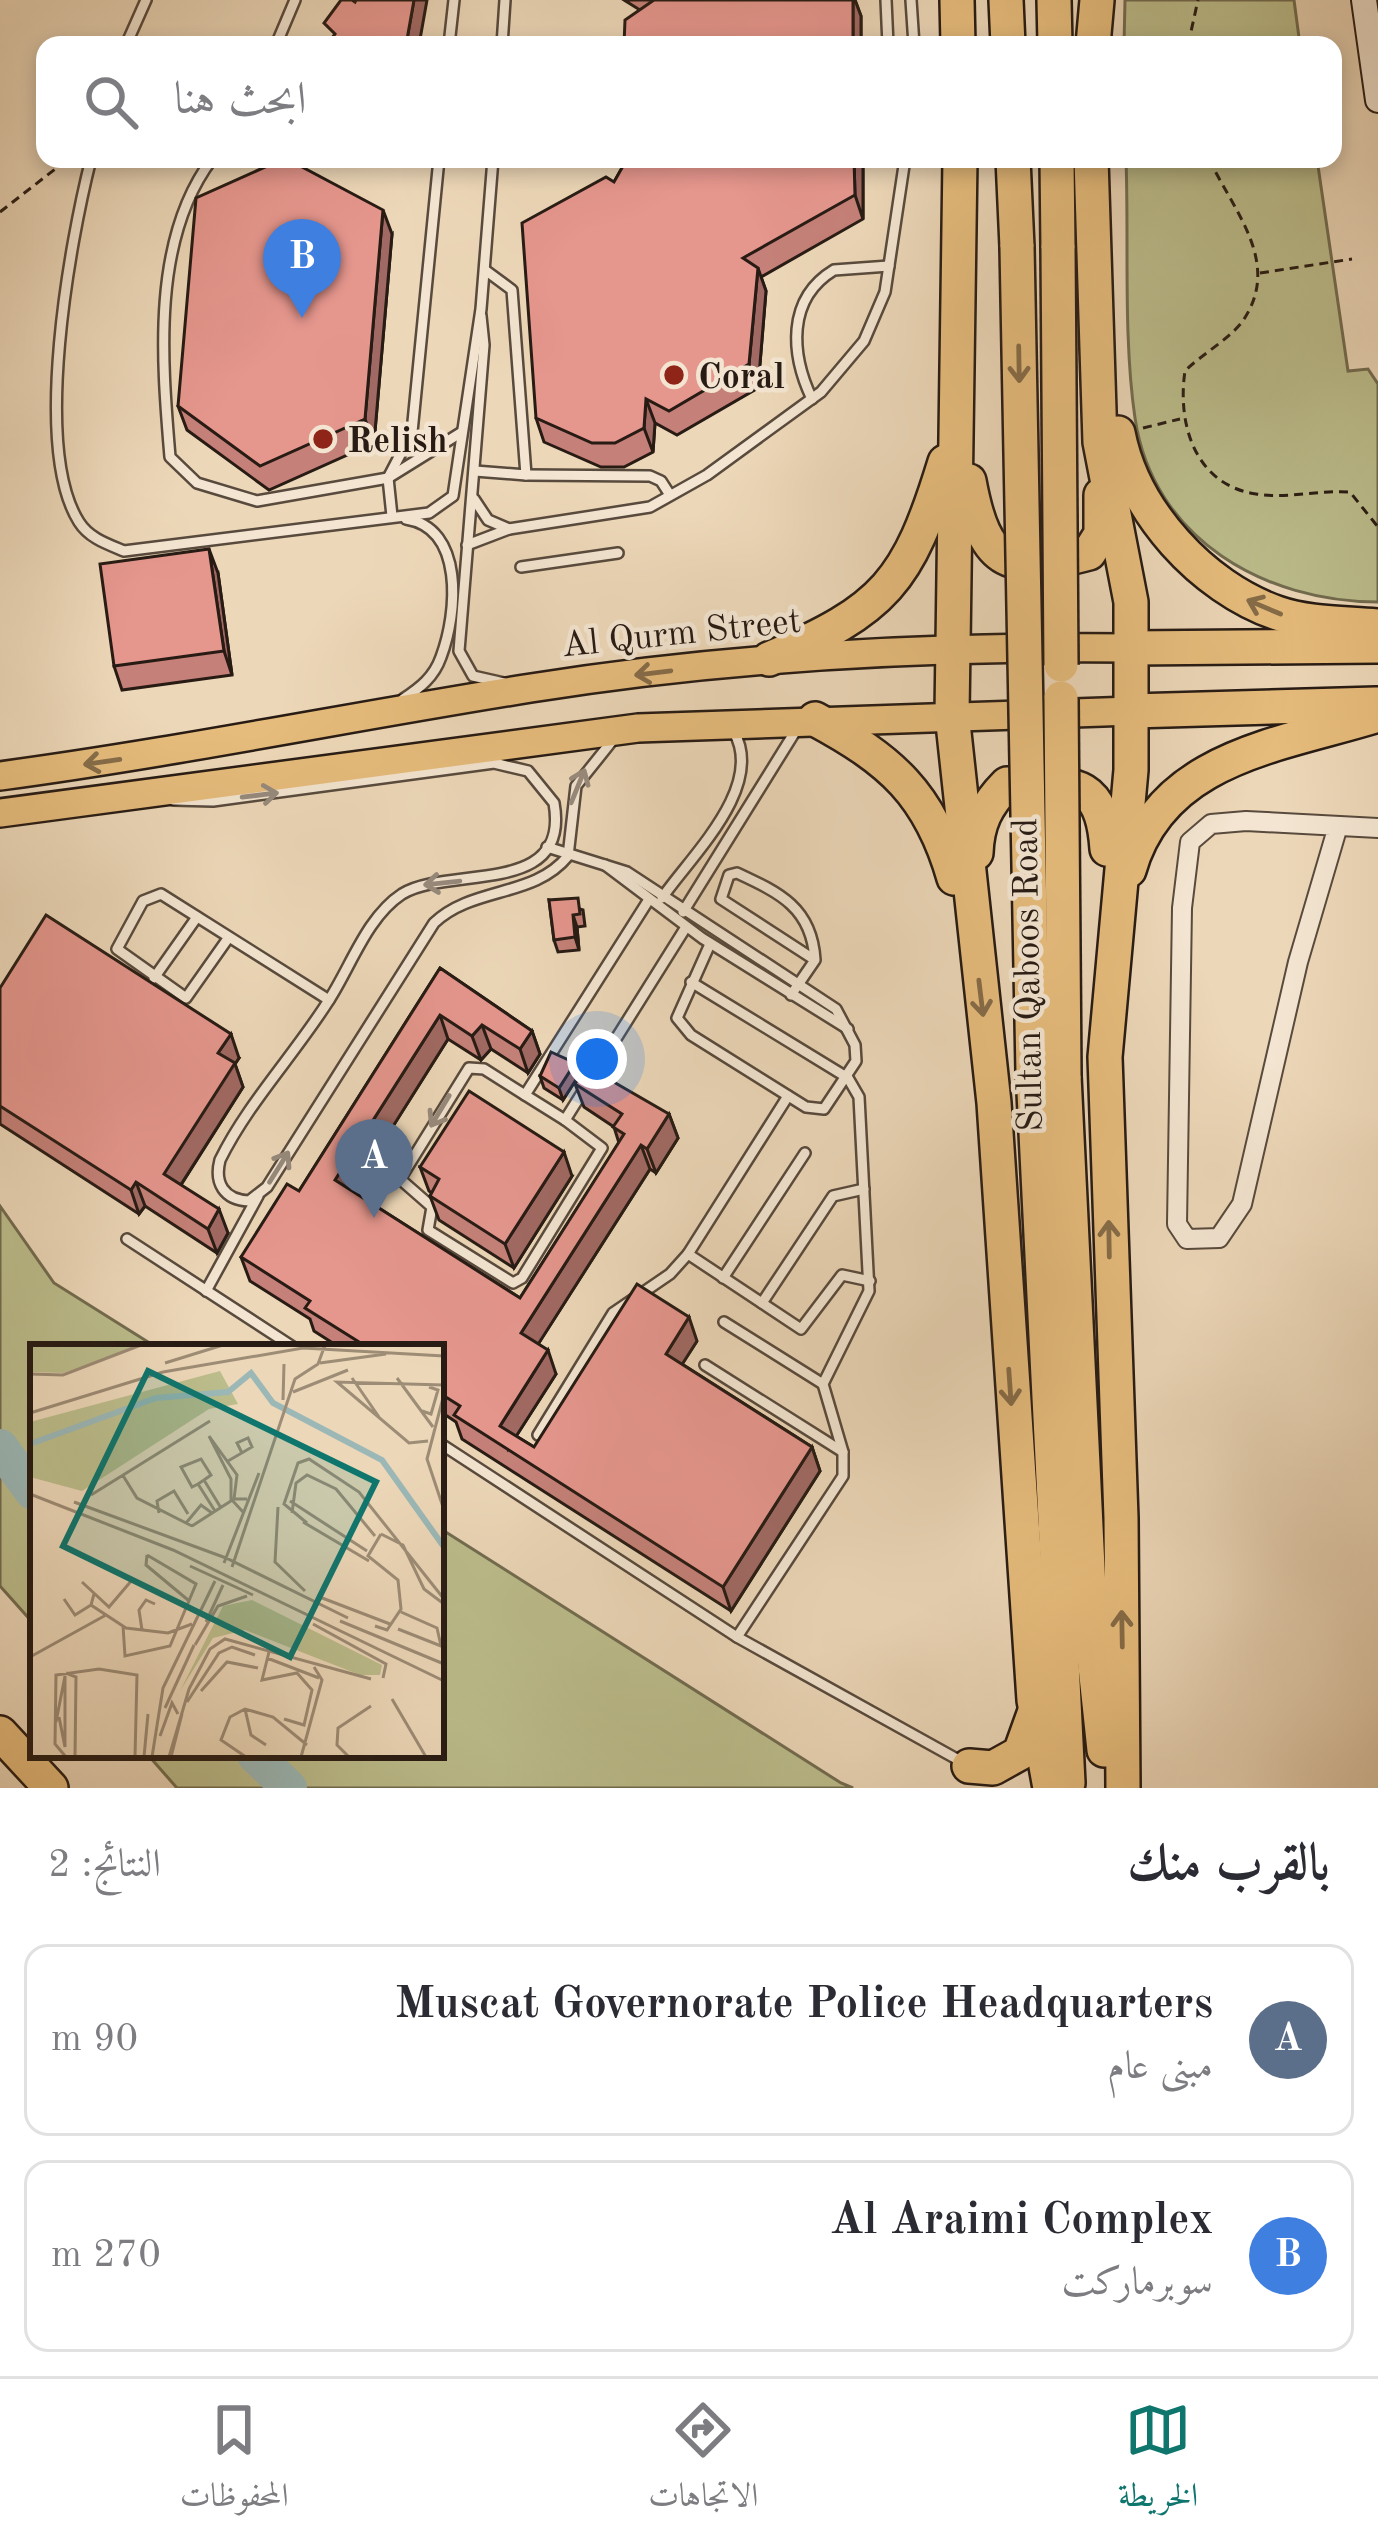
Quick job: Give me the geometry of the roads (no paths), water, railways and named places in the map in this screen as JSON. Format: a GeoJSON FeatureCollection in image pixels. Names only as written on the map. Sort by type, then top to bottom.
{"type":"FeatureCollection","features":[{"type":"Feature","properties":{"kind":"highway"},"geometry":{"type":"LineString","coordinates":[[957,0],[958,36]]}},
{"type":"Feature","properties":{"kind":"highway"},"geometry":{"type":"LineString","coordinates":[[1006,0],[1008,36]]}},
{"type":"Feature","properties":{"kind":"highway"},"geometry":{"type":"LineString","coordinates":[[1054,0],[1055,36]]}},
{"type":"Feature","properties":{"kind":"highway"},"geometry":{"type":"LineString","coordinates":[[1092,36],[1094,0]]}},
{"type":"Feature","properties":{"kind":"highway"},"geometry":{"type":"LineString","coordinates":[[960,168],[952,715],[994,1103],[1035,1707],[1050,1788]]}},
{"type":"Feature","properties":{"kind":"highway","name":"Sultan Qaboos Road"},"geometry":{"type":"LineString","coordinates":[[1013,168],[1049,1074],[1068,1788]]}},
{"type":"Feature","properties":{"kind":"highway","name":"Sultan Qaboos Road"},"geometry":{"type":"LineString","coordinates":[[1057,168],[1049,1074],[1107,1788]]}},
{"type":"Feature","properties":{"kind":"highway"},"geometry":{"type":"LineString","coordinates":[[1091,168],[1109,438],[1124,545],[1131,648],[1131,770],[1105,1057],[1123,1788]]}},
{"type":"Feature","properties":{"kind":"highway"},"geometry":{"type":"LineString","coordinates":[[958,420],[982,532],[1010,562],[1027,567],[1089,553],[1096,544],[1101,534],[1109,438]]}},
{"type":"Feature","properties":{"kind":"highway"},"geometry":{"type":"LineString","coordinates":[[769,659],[870,608],[902,571],[923,532],[958,420]]}},
{"type":"Feature","properties":{"kind":"highway"},"geometry":{"type":"LineString","coordinates":[[1109,438],[1153,515],[1228,588],[1296,618],[1378,626]]}},
{"type":"Feature","properties":{"kind":"highway","name":"Al Qurm Street"},"geometry":{"type":"LineString","coordinates":[[1131,648],[1378,646]]}},
{"type":"Feature","properties":{"kind":"highway"},"geometry":{"type":"LineString","coordinates":[[1132,711],[1378,704]]}},
{"type":"Feature","properties":{"kind":"highway"},"geometry":{"type":"LineString","coordinates":[[1113,929],[1135,850],[1157,812],[1184,784],[1222,761],[1378,715]]}},
{"type":"Feature","properties":{"kind":"highway"},"geometry":{"type":"LineString","coordinates":[[809,719],[889,766],[922,799],[945,844],[974,945]]}},
{"type":"Feature","properties":{"kind":"highway"},"geometry":{"type":"LineString","coordinates":[[974,945],[977,831],[990,801],[1007,784],[1060,784],[1092,795],[1105,812],[1113,929]]}},
{"type":"Feature","properties":{"kind":"highway"},"geometry":{"type":"LineString","coordinates":[[969,1766],[993,1768],[1020,1753],[1035,1707]]}},
{"type":"Feature","properties":{"kind":"highway"},"geometry":{"type":"LineString","coordinates":[[0,1733],[51,1788]]}},
{"type":"Feature","properties":{"kind":"highway"},"geometry":{"type":"LineString","coordinates":[[969,1766],[1004,1788]]}},
{"type":"Feature","properties":{"kind":"main road","name":"Al Qurm Street"},"geometry":{"type":"LineString","coordinates":[[2,776],[533,687],[769,659],[952,646],[1131,648]]}},
{"type":"Feature","properties":{"kind":"main road"},"geometry":{"type":"LineString","coordinates":[[0,813],[638,728],[1132,711]]}},
{"type":"Feature","properties":{"kind":"street"},"geometry":{"type":"LineString","coordinates":[[1364,0],[1378,100]]}},
{"type":"Feature","properties":{"kind":"street"},"geometry":{"type":"LineString","coordinates":[[1338,826],[1298,962],[1242,1204],[1219,1238],[1187,1239],[1178,1224],[1182,908],[1190,842],[1211,824],[1338,826],[1378,828]]}},
{"type":"Feature","properties":{"kind":"lane"},"geometry":{"type":"LineString","coordinates":[[130,36],[146,0]]}},
{"type":"Feature","properties":{"kind":"lane"},"geometry":{"type":"LineString","coordinates":[[280,36],[295,0]]}},
{"type":"Feature","properties":{"kind":"lane"},"geometry":{"type":"LineString","coordinates":[[450,36],[454,0]]}},
{"type":"Feature","properties":{"kind":"lane"},"geometry":{"type":"LineString","coordinates":[[503,36],[505,0]]}},
{"type":"Feature","properties":{"kind":"lane"},"geometry":{"type":"LineString","coordinates":[[886,0],[888,36]]}},
{"type":"Feature","properties":{"kind":"lane"},"geometry":{"type":"LineString","coordinates":[[909,2],[913,36]]}},
{"type":"Feature","properties":{"kind":"lane"},"geometry":{"type":"LineString","coordinates":[[88,168],[74,219],[58,446],[65,496],[81,526],[124,551],[429,513],[453,496],[481,309],[493,168]]}},
{"type":"Feature","properties":{"kind":"lane"},"geometry":{"type":"LineString","coordinates":[[207,168],[174,229],[165,381],[170,458],[197,483],[257,501],[388,478],[462,432]]}},
{"type":"Feature","properties":{"kind":"lane"},"geometry":{"type":"LineString","coordinates":[[392,516],[388,478],[412,431],[438,168]]}},
{"type":"Feature","properties":{"kind":"lane"},"geometry":{"type":"LineString","coordinates":[[467,544],[509,529],[650,507],[812,399],[864,341],[889,266],[902,168]]}},
{"type":"Feature","properties":{"kind":"lane"},"geometry":{"type":"LineString","coordinates":[[812,399],[795,346],[805,299],[834,270],[889,266]]}},
{"type":"Feature","properties":{"kind":"lane"},"geometry":{"type":"LineString","coordinates":[[484,270],[512,290],[526,475]]}},
{"type":"Feature","properties":{"kind":"lane"},"geometry":{"type":"LineString","coordinates":[[481,309],[484,345],[458,632],[465,669],[473,676],[533,687]]}},
{"type":"Feature","properties":{"kind":"lane"},"geometry":{"type":"LineString","coordinates":[[475,471],[650,476],[661,481],[670,495]]}},
{"type":"Feature","properties":{"kind":"lane"},"geometry":{"type":"LineString","coordinates":[[472,494],[488,520],[509,529]]}},
{"type":"Feature","properties":{"kind":"lane"},"geometry":{"type":"LineString","coordinates":[[318,726],[401,700],[425,685],[441,658],[448,607],[447,544],[424,521],[392,516]]}},
{"type":"Feature","properties":{"kind":"lane"},"geometry":{"type":"LineString","coordinates":[[521,567],[618,553]]}},
{"type":"Feature","properties":{"kind":"lane"},"geometry":{"type":"LineString","coordinates":[[566,1120],[681,924],[685,909],[809,719]]}},
{"type":"Feature","properties":{"kind":"lane"},"geometry":{"type":"LineString","coordinates":[[525,1094],[744,774],[741,747],[726,723]]}},
{"type":"Feature","properties":{"kind":"lane"},"geometry":{"type":"LineString","coordinates":[[206,1291],[258,1196],[422,939],[447,910],[484,892],[541,879],[568,856],[574,838],[572,800],[582,773],[612,741],[638,728]]}},
{"type":"Feature","properties":{"kind":"lane"},"geometry":{"type":"LineString","coordinates":[[145,792],[198,803],[507,764],[528,771],[549,792],[556,814],[548,847],[532,862],[481,879],[424,884],[396,898],[373,925],[329,1000],[220,1160],[218,1181],[230,1198],[258,1196]]}},
{"type":"Feature","properties":{"kind":"lane"},"geometry":{"type":"LineString","coordinates":[[548,847],[622,869],[836,1009],[848,1029],[856,1061],[835,1099],[817,1111],[683,1027],[677,1010],[710,944]]}},
{"type":"Feature","properties":{"kind":"lane"},"geometry":{"type":"LineString","coordinates":[[605,866],[710,944],[848,1029]]}},
{"type":"Feature","properties":{"kind":"lane"},"geometry":{"type":"LineString","coordinates":[[791,995],[815,960],[807,920],[791,901],[741,874],[729,875],[721,898],[815,960]]}},
{"type":"Feature","properties":{"kind":"lane"},"geometry":{"type":"LineString","coordinates":[[481,879],[484,892]]}},
{"type":"Feature","properties":{"kind":"lane"},"geometry":{"type":"LineString","coordinates":[[229,937],[186,998],[118,949],[143,901],[161,894],[329,1000]]}},
{"type":"Feature","properties":{"kind":"lane"},"geometry":{"type":"LineString","coordinates":[[154,978],[197,917]]}},
{"type":"Feature","properties":{"kind":"lane"},"geometry":{"type":"LineString","coordinates":[[691,982],[848,1078],[859,1097],[870,1281],[866,1301],[824,1384],[842,1452],[840,1483],[737,1636]]}},
{"type":"Feature","properties":{"kind":"lane"},"geometry":{"type":"LineString","coordinates":[[470,1068],[484,1069],[525,1094],[602,1148],[522,1279],[513,1283],[428,1230],[432,1207],[400,1179],[470,1068]]}},
{"type":"Feature","properties":{"kind":"lane"},"geometry":{"type":"LineString","coordinates":[[538,1435],[613,1312],[670,1274],[688,1255],[788,1096]]}},
{"type":"Feature","properties":{"kind":"lane"},"geometry":{"type":"LineString","coordinates":[[723,1278],[805,1153]]}},
{"type":"Feature","properties":{"kind":"lane"},"geometry":{"type":"LineString","coordinates":[[762,1303],[832,1196],[864,1189]]}},
{"type":"Feature","properties":{"kind":"lane"},"geometry":{"type":"LineString","coordinates":[[127,1239],[287,1344]]}},
{"type":"Feature","properties":{"kind":"lane"},"geometry":{"type":"LineString","coordinates":[[688,1255],[807,1328],[842,1275],[870,1281]]}},
{"type":"Feature","properties":{"kind":"lane"},"geometry":{"type":"LineString","coordinates":[[724,1322],[824,1384]]}},
{"type":"Feature","properties":{"kind":"lane"},"geometry":{"type":"LineString","coordinates":[[705,1365],[842,1452]]}},
{"type":"Feature","properties":{"kind":"lane"},"geometry":{"type":"LineString","coordinates":[[444,1446],[737,1636],[969,1766]]}},
{"type":"Feature","properties":{"kind":"waterway"},"geometry":{"type":"LineString","coordinates":[[0,1447],[30,1488]]}},
{"type":"Feature","properties":{"kind":"waterway"},"geometry":{"type":"LineString","coordinates":[[258,1758],[289,1788]]}},
{"type":"Feature","properties":{"kind":"place","name":"Al Araimi Complex"},"geometry":{"type":"Point","coordinates":[302,318]}},
{"type":"Feature","properties":{"kind":"place","name":"Coral"},"geometry":{"type":"Point","coordinates":[674,375]}},
{"type":"Feature","properties":{"kind":"place","name":"Relish"},"geometry":{"type":"Point","coordinates":[323,439]}},
{"type":"Feature","properties":{"kind":"place","name":"Muscat Governorate Police Headquarters"},"geometry":{"type":"Point","coordinates":[374,1218]}}]}
